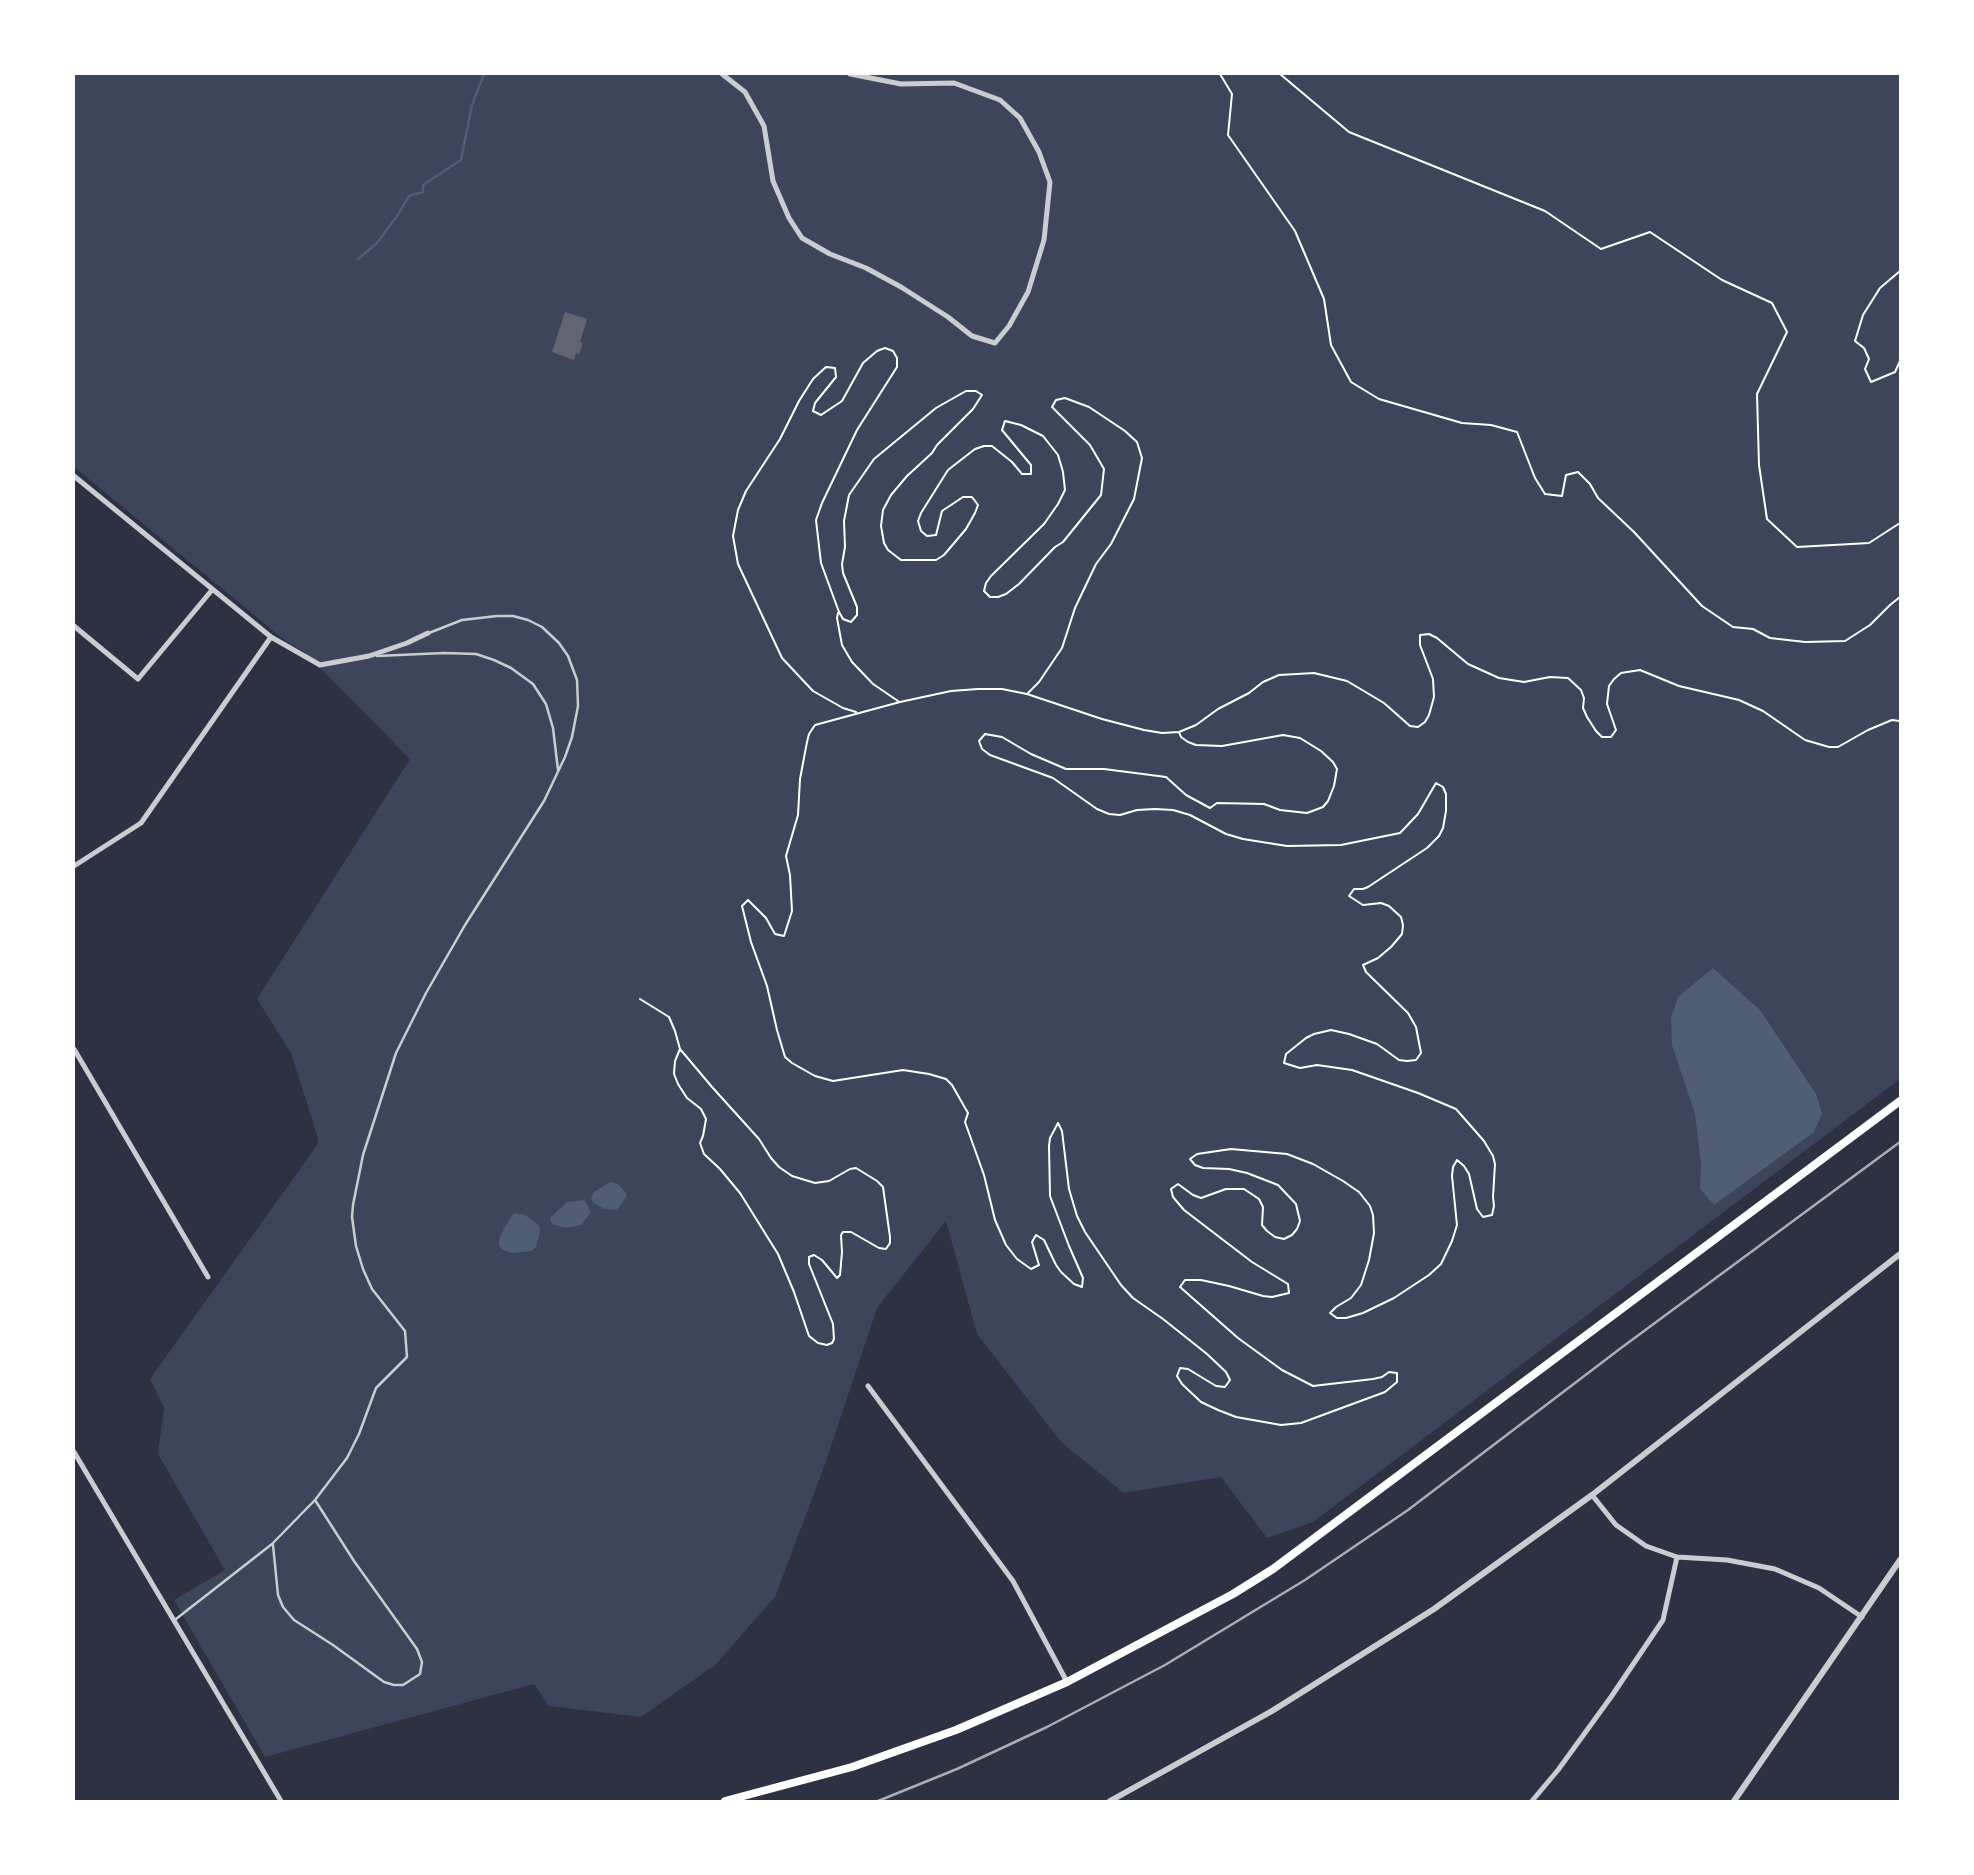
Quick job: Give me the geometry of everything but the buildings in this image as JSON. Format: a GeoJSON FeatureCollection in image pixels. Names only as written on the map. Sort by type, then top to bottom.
{"type":"FeatureCollection","features":[{"type":"Feature","properties":{"kind":"main road"},"geometry":{"type":"LineString","coordinates":[[724,1801],[852,1767],[956,1730],[1068,1682],[1233,1594],[1273,1569],[1900,1101]]}},
{"type":"Feature","properties":{"kind":"street"},"geometry":{"type":"LineString","coordinates":[[722,74],[745,92],[764,126],[773,181],[789,218],[802,238],[901,288],[948,317],[972,337],[995,343],[1009,327],[1028,292],[1044,240],[1050,182],[1039,152],[1020,118],[999,100],[954,83],[901,84],[850,74]]}},
{"type":"Feature","properties":{"kind":"street"},"geometry":{"type":"LineString","coordinates":[[74,476],[271,637],[320,665],[369,656],[428,633]]}},
{"type":"Feature","properties":{"kind":"street"},"geometry":{"type":"LineString","coordinates":[[74,626],[138,679],[212,590]]}},
{"type":"Feature","properties":{"kind":"street"},"geometry":{"type":"LineString","coordinates":[[74,866],[141,823],[271,637]]}},
{"type":"Feature","properties":{"kind":"street"},"geometry":{"type":"LineString","coordinates":[[74,1049],[208,1276]]}},
{"type":"Feature","properties":{"kind":"street"},"geometry":{"type":"LineString","coordinates":[[1110,1801],[1272,1711],[1422,1617],[1592,1495],[1900,1254]]}},
{"type":"Feature","properties":{"kind":"street"},"geometry":{"type":"LineString","coordinates":[[868,1386],[1013,1581],[1068,1682]]}},
{"type":"Feature","properties":{"kind":"street"},"geometry":{"type":"LineString","coordinates":[[74,1452],[281,1801]]}},
{"type":"Feature","properties":{"kind":"street"},"geometry":{"type":"LineString","coordinates":[[1592,1495],[1616,1525],[1646,1546],[1677,1557],[1727,1560],[1775,1569],[1819,1588],[1861,1617]]}},
{"type":"Feature","properties":{"kind":"street"},"geometry":{"type":"LineString","coordinates":[[1532,1801],[1611,1697],[1663,1620],[1677,1557]]}},
{"type":"Feature","properties":{"kind":"street"},"geometry":{"type":"LineString","coordinates":[[1734,1801],[1900,1560]]}},
{"type":"Feature","properties":{"kind":"lane"},"geometry":{"type":"LineString","coordinates":[[173,1622],[272,1544],[315,1500],[347,1458],[376,1388],[407,1357],[405,1331],[380,1301],[366,1278],[359,1259],[352,1205],[358,1175],[396,1053],[429,986],[544,801],[572,737],[579,697],[577,680],[572,663],[563,648],[541,627],[528,620],[506,616],[462,620],[428,633]]}},
{"type":"Feature","properties":{"kind":"lane"},"geometry":{"type":"LineString","coordinates":[[369,656],[476,654],[511,668],[533,684],[546,704],[553,728],[558,770]]}},
{"type":"Feature","properties":{"kind":"lane"},"geometry":{"type":"LineString","coordinates":[[272,1544],[278,1595],[293,1620],[325,1639],[384,1682],[403,1685],[420,1674],[422,1662],[413,1643],[354,1561],[315,1500]]}},
{"type":"Feature","properties":{"kind":"path"},"geometry":{"type":"LineString","coordinates":[[1220,74],[1232,94],[1228,135],[1295,231],[1324,299],[1331,345],[1351,382],[1379,399],[1462,423],[1491,425],[1517,432],[1535,478],[1545,494],[1562,496],[1566,475],[1578,472],[1590,484],[1598,498],[1634,532],[1702,606],[1732,627],[1753,629],[1770,638],[1805,642],[1844,641],[1870,625],[1900,597]]}},
{"type":"Feature","properties":{"kind":"path"},"geometry":{"type":"LineString","coordinates":[[1280,74],[1349,132],[1545,211],[1601,249],[1650,232],[1723,280],[1772,303],[1787,332],[1757,394],[1759,465],[1767,519],[1797,547],[1869,542],[1900,523]]}},
{"type":"Feature","properties":{"kind":"path"},"geometry":{"type":"LineString","coordinates":[[1900,271],[1880,288],[1863,315],[1855,341],[1864,348],[1869,359],[1865,369],[1871,382],[1895,372],[1900,361]]}},
{"type":"Feature","properties":{"kind":"path"},"geometry":{"type":"LineString","coordinates":[[858,713],[813,691],[782,658],[738,564],[733,536],[738,510],[747,491],[813,379],[825,367],[835,368],[836,377],[815,403],[813,411],[821,415],[842,401],[863,363],[877,351],[886,348],[893,351],[897,366],[857,430],[822,503],[817,520],[821,563],[839,612],[843,619],[851,622],[857,615],[857,607],[842,564],[845,547],[844,521],[849,495],[874,459],[936,408],[966,391],[976,390],[982,395],[973,409],[907,476],[891,495],[883,510],[881,526],[884,543],[888,550],[901,560],[936,560],[944,555],[966,528],[978,505],[972,497],[963,497],[942,511],[936,535],[927,536],[921,531],[918,521],[948,470],[975,449],[992,446],[1023,474],[1031,474],[1031,465],[1002,429],[1005,421],[1021,425],[1043,436],[1058,455],[1063,472],[1065,490],[1044,524],[990,576],[984,591],[990,597],[1006,594],[1019,584],[1063,542],[1101,495],[1104,469],[1090,445],[1052,407],[1056,400],[1065,398],[1089,408],[1137,442],[1142,466],[1134,499],[1111,544],[1096,564],[1075,608],[1062,648],[1039,682],[1027,694]]}},
{"type":"Feature","properties":{"kind":"path"},"geometry":{"type":"LineString","coordinates":[[839,612],[837,618],[842,645],[852,662],[873,684],[898,702]]}},
{"type":"Feature","properties":{"kind":"path"},"geometry":{"type":"LineString","coordinates":[[1180,732],[1181,737],[1196,745],[1222,746],[1283,735],[1300,738],[1333,762],[1337,769],[1335,786],[1323,807],[1307,813],[1280,810],[1264,804],[1217,803],[1210,808],[1186,795],[1166,777],[1104,769],[1066,769],[1031,754],[1002,737],[985,734],[979,741],[982,749],[990,754],[1053,778],[1097,809],[1109,814],[1120,815],[1137,810],[1173,810],[1234,837],[1287,846],[1341,845],[1400,833],[1418,814],[1436,783],[1443,787],[1446,794],[1446,811],[1439,836],[1427,848],[1368,887],[1354,890],[1349,896],[1363,905],[1389,906],[1401,917],[1402,933],[1391,947],[1378,958],[1363,965],[1366,972],[1408,1013],[1416,1027],[1421,1053],[1416,1060],[1399,1059],[1377,1044],[1331,1030],[1314,1034],[1299,1043],[1286,1054],[1284,1063],[1300,1068],[1317,1065],[1352,1070],[1418,1093],[1456,1110],[1493,1156],[1495,1164],[1492,1215],[1483,1217],[1477,1209],[1469,1174],[1457,1160],[1452,1176],[1457,1225],[1441,1264],[1394,1298],[1363,1313],[1337,1318],[1330,1313],[1351,1298],[1361,1285],[1374,1233],[1370,1206],[1359,1192],[1313,1164],[1287,1154],[1231,1149],[1197,1154],[1189,1159],[1203,1168],[1238,1171],[1278,1185],[1296,1204],[1300,1221],[1292,1236],[1284,1239],[1275,1237],[1262,1225],[1263,1207],[1259,1199],[1244,1189],[1226,1189],[1201,1198],[1178,1184],[1171,1189],[1173,1197],[1184,1210],[1252,1262],[1288,1284],[1289,1293],[1272,1297],[1201,1280],[1185,1280],[1180,1287],[1238,1338],[1282,1370],[1312,1387],[1373,1379],[1389,1372],[1396,1373],[1397,1382],[1385,1392],[1301,1423],[1281,1425],[1236,1417],[1201,1402],[1182,1384],[1177,1376],[1180,1368],[1188,1369],[1216,1386],[1224,1387],[1230,1380],[1226,1372],[1207,1354],[1133,1298],[1121,1285],[1077,1216],[1069,1189],[1062,1131],[1058,1123],[1049,1146],[1050,1196],[1083,1278],[1082,1287],[1074,1284],[1061,1272],[1044,1240],[1036,1235],[1032,1242],[1040,1265],[1031,1269],[1017,1259],[1006,1245],[995,1220],[984,1175],[965,1122],[968,1113],[946,1079],[903,1070],[833,1081],[815,1076],[785,1056],[742,906],[748,900],[766,918],[775,934],[784,936],[793,911],[786,856],[798,815],[801,770],[809,734],[815,725],[898,702],[951,691],[978,689],[1027,694],[1144,730],[1180,732],[1249,693],[1263,681],[1279,676],[1314,673],[1347,681],[1384,703],[1410,726],[1418,727],[1429,715],[1434,698],[1433,679],[1420,645],[1420,635],[1429,634],[1468,664],[1499,678],[1524,682],[1550,677],[1568,678],[1581,690],[1587,717],[1602,737],[1611,737],[1616,730],[1607,704],[1609,686],[1621,673],[1640,670],[1679,686],[1739,700],[1763,710],[1805,740],[1829,747],[1838,747],[1892,720],[1900,721]]}},
{"type":"Feature","properties":{"kind":"path"},"geometry":{"type":"LineString","coordinates":[[640,999],[669,1017],[680,1049],[759,1139],[771,1158],[792,1176],[815,1183],[830,1181],[856,1168],[883,1186],[890,1237],[886,1248],[879,1248],[851,1232],[843,1232],[841,1269],[837,1278],[822,1260],[814,1255],[809,1256],[808,1264],[833,1324],[832,1343],[818,1343],[808,1336],[778,1254],[740,1193],[704,1154],[700,1143],[704,1136],[706,1119],[701,1109],[688,1098],[678,1084],[674,1074],[675,1060],[680,1049]]}},
{"type":"Feature","properties":{"kind":"shaded area"},"geometry":{"type":"Polygon","coordinates":[[[74,74],[1900,74],[1900,1079],[1313,1522],[1267,1538],[1221,1477],[1124,1493],[1062,1443],[977,1334],[946,1221],[877,1308],[824,1467],[775,1597],[715,1665],[641,1717],[549,1706],[534,1684],[265,1757],[174,1600],[225,1570],[158,1454],[164,1408],[150,1379],[318,1144],[291,1053],[257,999],[410,759],[303,651],[287,642],[74,467],[74,74]]]}},
{"type":"Feature","properties":{"kind":"shaded area"},"geometry":{"type":"Polygon","coordinates":[[[1713,968],[1760,1010],[1816,1094],[1822,1113],[1814,1132],[1714,1205],[1700,1189],[1701,1164],[1695,1114],[1672,1045],[1671,1018],[1678,997],[1713,968]]]}},
{"type":"Feature","properties":{"kind":"shaded area"},"geometry":{"type":"Polygon","coordinates":[[[610,1182],[618,1184],[626,1193],[617,1210],[605,1209],[593,1203],[591,1198],[594,1192],[610,1182]]]}},
{"type":"Feature","properties":{"kind":"shaded area"},"geometry":{"type":"Polygon","coordinates":[[[584,1200],[591,1212],[581,1225],[566,1228],[552,1224],[550,1218],[567,1202],[584,1200]]]}},
{"type":"Feature","properties":{"kind":"shaded area"},"geometry":{"type":"Polygon","coordinates":[[[514,1213],[525,1215],[539,1226],[536,1247],[531,1251],[512,1253],[499,1246],[504,1228],[514,1213]]]}},
{"type":"Feature","properties":{"kind":"waterway"},"geometry":{"type":"LineString","coordinates":[[358,259],[377,243],[409,196],[423,192],[423,185],[461,160],[472,105],[484,74]]}},
{"type":"Feature","properties":{"kind":"railway"},"geometry":{"type":"LineString","coordinates":[[878,1801],[957,1769],[1047,1727],[1165,1665],[1305,1580],[1408,1510],[1621,1348],[1900,1142]]}}]}
